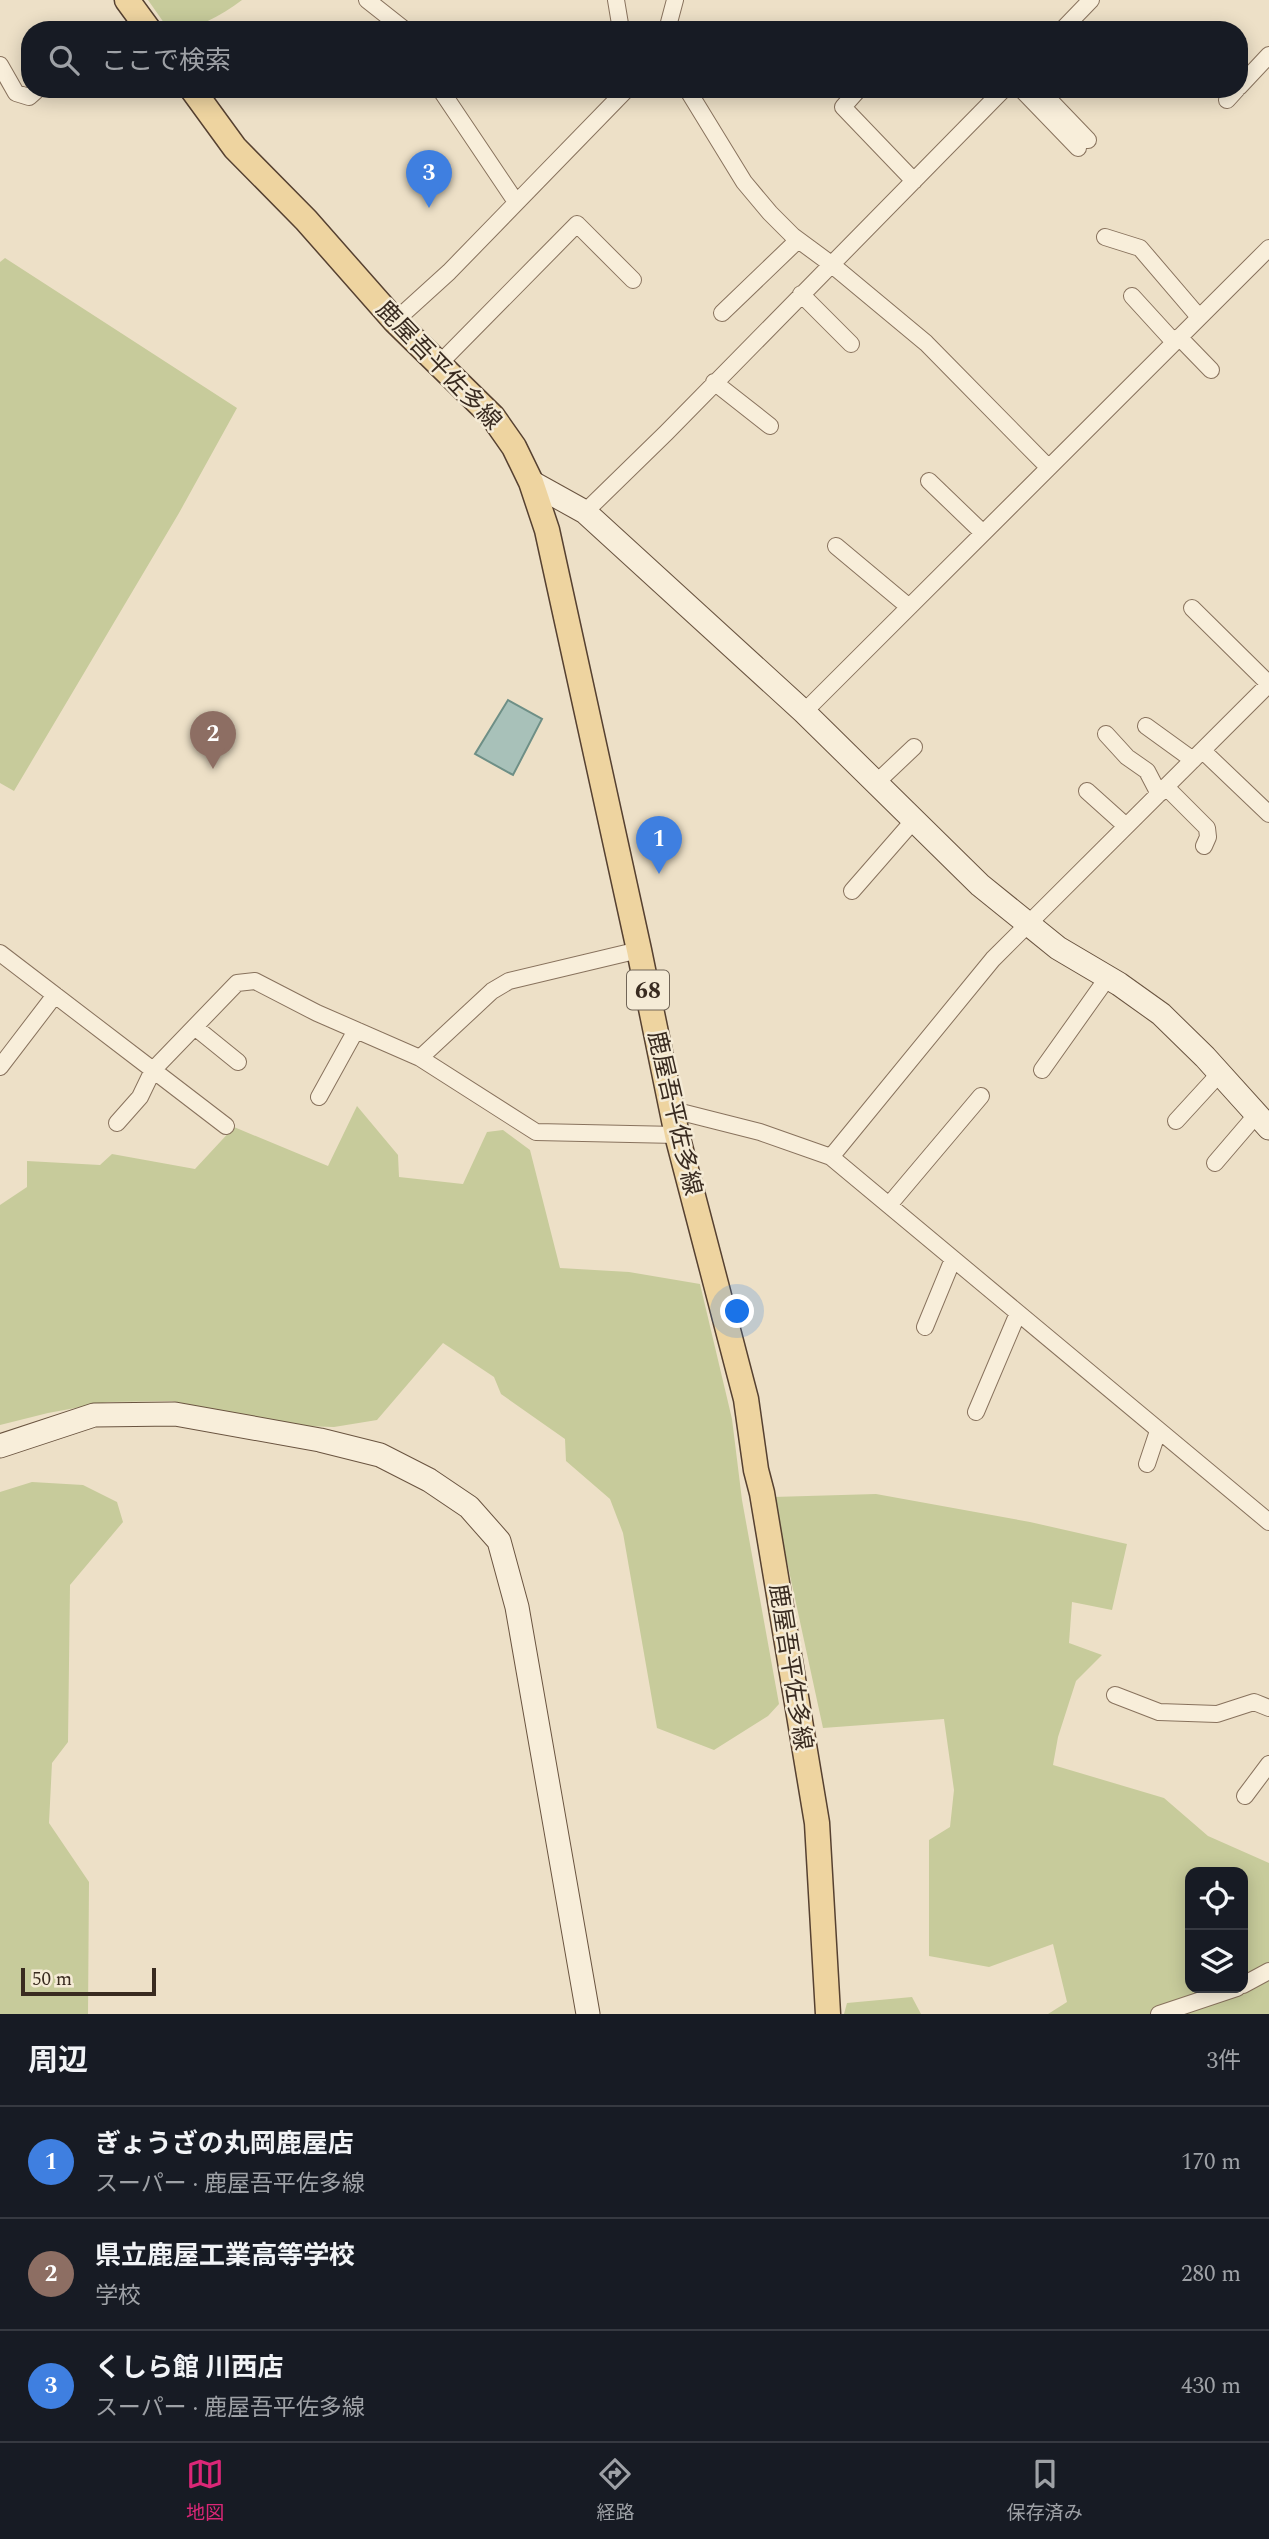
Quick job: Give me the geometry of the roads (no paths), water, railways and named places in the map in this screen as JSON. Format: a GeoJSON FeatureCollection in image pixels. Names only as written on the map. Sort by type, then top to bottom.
{"type":"FeatureCollection","features":[{"type":"Feature","properties":{"kind":"main road"},"geometry":{"type":"LineString","coordinates":[[127,0],[142,21]]}},
{"type":"Feature","properties":{"kind":"main road","name":"鹿屋吾平佐多線"},"geometry":{"type":"LineString","coordinates":[[199,98],[235,148],[306,220],[395,321],[493,417],[514,447],[531,482],[547,530],[677,1135],[746,1399],[817,1823],[828,2014]]}},
{"type":"Feature","properties":{"kind":"street"},"geometry":{"type":"LineString","coordinates":[[367,0],[394,21]]}},
{"type":"Feature","properties":{"kind":"street"},"geometry":{"type":"LineString","coordinates":[[616,0],[620,21]]}},
{"type":"Feature","properties":{"kind":"street"},"geometry":{"type":"LineString","coordinates":[[669,21],[675,0]]}},
{"type":"Feature","properties":{"kind":"street"},"geometry":{"type":"LineString","coordinates":[[1071,21],[1091,0]]}},
{"type":"Feature","properties":{"kind":"street"},"geometry":{"type":"LineString","coordinates":[[1248,77],[1269,55]]}},
{"type":"Feature","properties":{"kind":"street"},"geometry":{"type":"LineString","coordinates":[[0,65],[16,93],[21,95]]}},
{"type":"Feature","properties":{"kind":"street"},"geometry":{"type":"LineString","coordinates":[[446,98],[516,202]]}},
{"type":"Feature","properties":{"kind":"street"},"geometry":{"type":"LineString","coordinates":[[395,321],[449,272],[618,98]]}},
{"type":"Feature","properties":{"kind":"street"},"geometry":{"type":"LineString","coordinates":[[693,98],[744,182],[770,213],[798,240],[926,343],[1048,467]]}},
{"type":"Feature","properties":{"kind":"street"},"geometry":{"type":"LineString","coordinates":[[851,98],[843,107],[915,181]]}},
{"type":"Feature","properties":{"kind":"street"},"geometry":{"type":"LineString","coordinates":[[584,512],[995,98]]}},
{"type":"Feature","properties":{"kind":"street"},"geometry":{"type":"LineString","coordinates":[[1031,98],[1083,144],[1047,98]]}},
{"type":"Feature","properties":{"kind":"street"},"geometry":{"type":"LineString","coordinates":[[439,364],[577,224],[633,280]]}},
{"type":"Feature","properties":{"kind":"street"},"geometry":{"type":"LineString","coordinates":[[1105,237],[1140,248],[1199,317]]}},
{"type":"Feature","properties":{"kind":"street"},"geometry":{"type":"LineString","coordinates":[[722,313],[798,240]]}},
{"type":"Feature","properties":{"kind":"street"},"geometry":{"type":"LineString","coordinates":[[804,712],[1269,248]]}},
{"type":"Feature","properties":{"kind":"street"},"geometry":{"type":"LineString","coordinates":[[801,294],[851,344]]}},
{"type":"Feature","properties":{"kind":"street"},"geometry":{"type":"LineString","coordinates":[[1132,296],[1211,370]]}},
{"type":"Feature","properties":{"kind":"street"},"geometry":{"type":"LineString","coordinates":[[714,382],[770,426]]}},
{"type":"Feature","properties":{"kind":"street"},"geometry":{"type":"LineString","coordinates":[[929,481],[983,533]]}},
{"type":"Feature","properties":{"kind":"street"},"geometry":{"type":"LineString","coordinates":[[531,482],[584,512],[804,712],[981,885],[1058,948],[1108,977],[1161,1014],[1263,1121],[1215,1163]]}},
{"type":"Feature","properties":{"kind":"street"},"geometry":{"type":"LineString","coordinates":[[835,545],[909,607]]}},
{"type":"Feature","properties":{"kind":"street"},"geometry":{"type":"LineString","coordinates":[[831,1157],[993,958],[1269,684],[1192,608]]}},
{"type":"Feature","properties":{"kind":"street"},"geometry":{"type":"LineString","coordinates":[[1146,726],[1198,755],[1269,814]]}},
{"type":"Feature","properties":{"kind":"street"},"geometry":{"type":"LineString","coordinates":[[1106,734],[1127,757],[1147,771],[1162,790],[1207,828],[1208,837],[1204,846]]}},
{"type":"Feature","properties":{"kind":"street"},"geometry":{"type":"LineString","coordinates":[[876,783],[914,747]]}},
{"type":"Feature","properties":{"kind":"street"},"geometry":{"type":"LineString","coordinates":[[1087,791],[1126,826]]}},
{"type":"Feature","properties":{"kind":"street"},"geometry":{"type":"LineString","coordinates":[[852,891],[914,820]]}},
{"type":"Feature","properties":{"kind":"street"},"geometry":{"type":"LineString","coordinates":[[420,1058],[492,991],[509,981],[639,950]]}},
{"type":"Feature","properties":{"kind":"street"},"geometry":{"type":"LineString","coordinates":[[0,953],[226,1126]]}},
{"type":"Feature","properties":{"kind":"street"},"geometry":{"type":"LineString","coordinates":[[1042,1070],[1108,977]]}},
{"type":"Feature","properties":{"kind":"street"},"geometry":{"type":"LineString","coordinates":[[117,1123],[140,1097],[153,1070],[237,983],[256,981],[317,1013],[420,1058],[536,1132],[677,1135]]}},
{"type":"Feature","properties":{"kind":"street"},"geometry":{"type":"LineString","coordinates":[[0,1067],[55,995]]}},
{"type":"Feature","properties":{"kind":"street"},"geometry":{"type":"LineString","coordinates":[[196,1028],[238,1062]]}},
{"type":"Feature","properties":{"kind":"street"},"geometry":{"type":"LineString","coordinates":[[319,1097],[356,1030]]}},
{"type":"Feature","properties":{"kind":"street"},"geometry":{"type":"LineString","coordinates":[[1176,1121],[1220,1073]]}},
{"type":"Feature","properties":{"kind":"street"},"geometry":{"type":"LineString","coordinates":[[890,1205],[981,1096]]}},
{"type":"Feature","properties":{"kind":"street"},"geometry":{"type":"LineString","coordinates":[[673,1110],[760,1132],[831,1157],[1269,1522]]}},
{"type":"Feature","properties":{"kind":"street"},"geometry":{"type":"LineString","coordinates":[[925,1327],[953,1259]]}},
{"type":"Feature","properties":{"kind":"street"},"geometry":{"type":"LineString","coordinates":[[976,1412],[1018,1313]]}},
{"type":"Feature","properties":{"kind":"street"},"geometry":{"type":"LineString","coordinates":[[0,1446],[94,1415],[175,1414],[320,1440],[380,1455],[429,1480],[469,1507],[499,1541],[517,1607],[588,2014]]}},
{"type":"Feature","properties":{"kind":"street"},"geometry":{"type":"LineString","coordinates":[[1147,1464],[1158,1431]]}},
{"type":"Feature","properties":{"kind":"street"},"geometry":{"type":"LineString","coordinates":[[1115,1695],[1159,1712],[1217,1714],[1254,1702],[1269,1708]]}},
{"type":"Feature","properties":{"kind":"street"},"geometry":{"type":"LineString","coordinates":[[1245,1796],[1269,1764]]}},
{"type":"Feature","properties":{"kind":"street"},"geometry":{"type":"LineString","coordinates":[[1248,1982],[1269,1971]]}},
{"type":"Feature","properties":{"kind":"street"},"geometry":{"type":"LineString","coordinates":[[1159,2014],[1222,1993]]}},
{"type":"Feature","properties":{"kind":"water"},"geometry":{"type":"Polygon","coordinates":[[[508,700],[542,719],[513,775],[475,754],[508,700]]]}},
{"type":"Feature","properties":{"kind":"place","name":"くしら館 川西店"},"geometry":{"type":"Point","coordinates":[429,208]}},
{"type":"Feature","properties":{"kind":"place","name":"県立鹿屋工業高等学校"},"geometry":{"type":"Point","coordinates":[213,769]}},
{"type":"Feature","properties":{"kind":"place","name":"ぎょうざの丸岡鹿屋店"},"geometry":{"type":"Point","coordinates":[659,874]}}]}
